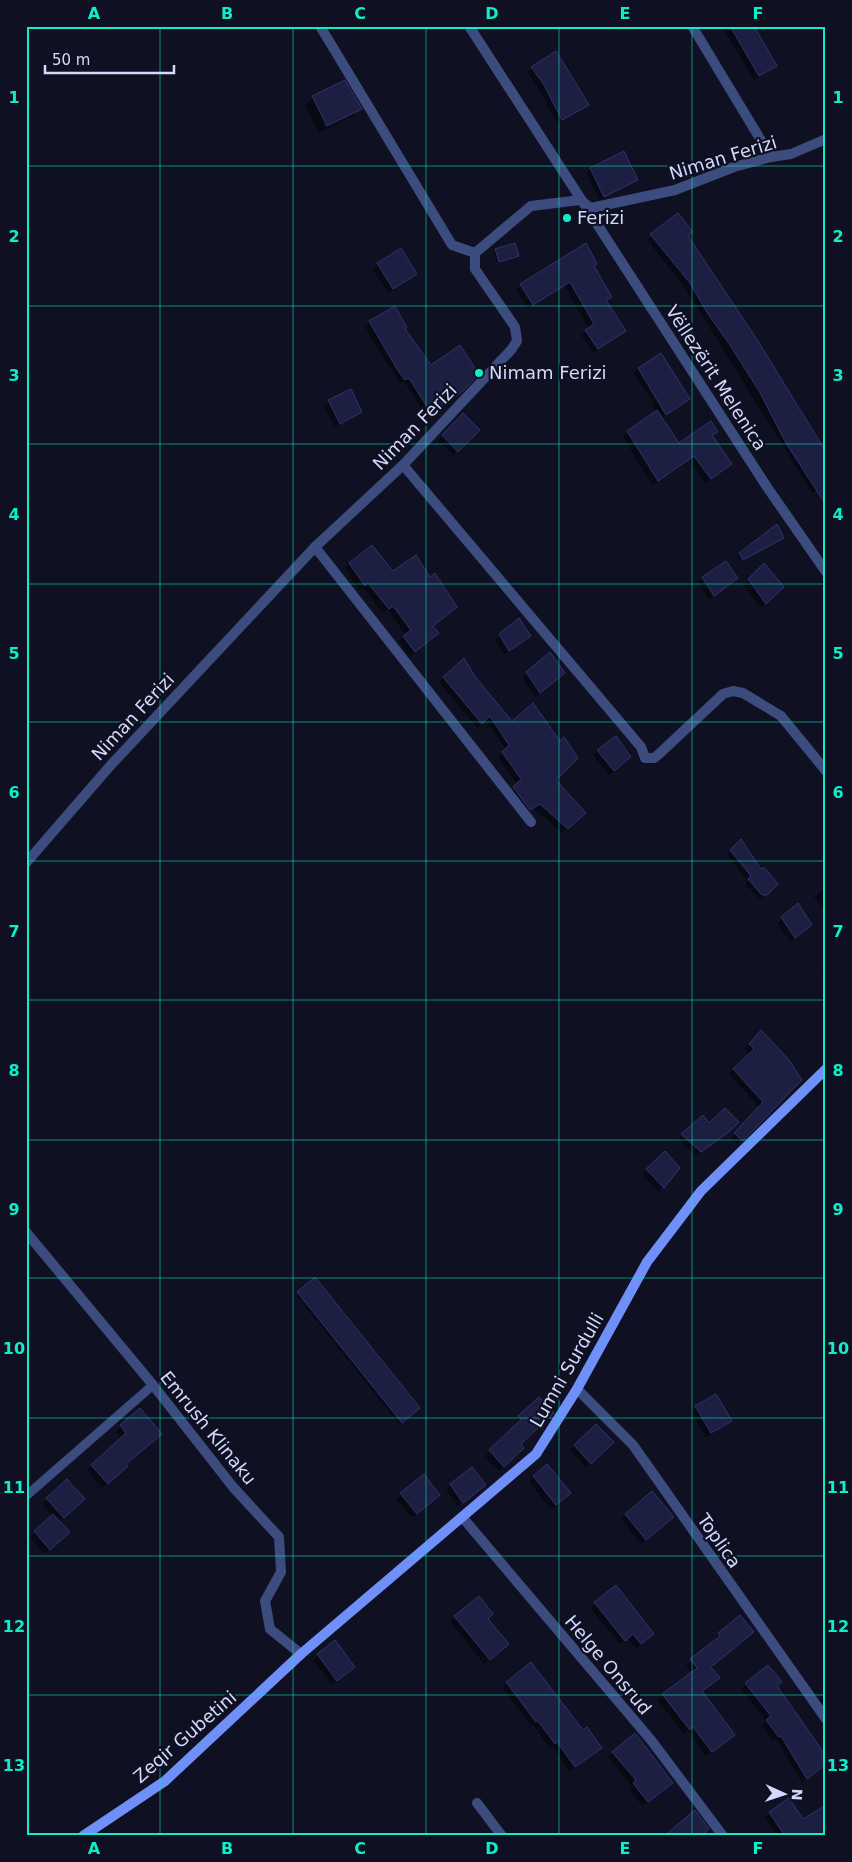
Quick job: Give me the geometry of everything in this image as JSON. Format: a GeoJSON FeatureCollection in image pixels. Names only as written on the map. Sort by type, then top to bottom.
{"type":"FeatureCollection","features":[{"type":"Feature","properties":{"kind":"street"},"geometry":{"type":"LineString","coordinates":[[320,26],[452,244],[475,252]]}},
{"type":"Feature","properties":{"kind":"street","name":"Vëllezërit Melenica"},"geometry":{"type":"LineString","coordinates":[[468,26],[580,200],[826,572]]}},
{"type":"Feature","properties":{"kind":"street"},"geometry":{"type":"LineString","coordinates":[[692,26],[771,156]]}},
{"type":"Feature","properties":{"kind":"street","name":"Niman Ferizi"},"geometry":{"type":"LineString","coordinates":[[26,863],[123,752],[315,546],[402,465],[511,350],[517,340],[515,327],[475,269],[475,252],[531,206],[580,200],[591,208],[676,190],[734,167],[771,156],[791,154],[826,139]]}},
{"type":"Feature","properties":{"kind":"street"},"geometry":{"type":"LineString","coordinates":[[402,465],[641,747],[645,758],[654,758],[723,694],[733,691],[743,693],[781,716],[826,771]]}},
{"type":"Feature","properties":{"kind":"street"},"geometry":{"type":"LineString","coordinates":[[315,546],[532,822]]}},
{"type":"Feature","properties":{"kind":"street","name":"Lumni Surdulli"},"geometry":{"type":"LineString","coordinates":[[301,1654],[536,1454],[577,1389],[647,1262],[701,1190],[826,1069]]}},
{"type":"Feature","properties":{"kind":"street","name":"Emrush Klinaku"},"geometry":{"type":"LineString","coordinates":[[26,1232],[153,1384],[233,1487],[279,1537],[281,1572],[265,1602],[270,1629],[301,1654]]}},
{"type":"Feature","properties":{"kind":"street","name":"Toplica"},"geometry":{"type":"LineString","coordinates":[[577,1389],[633,1445],[826,1719]]}},
{"type":"Feature","properties":{"kind":"street","name":"Helge Onsrud"},"geometry":{"type":"LineString","coordinates":[[463,1518],[650,1740],[723,1836]]}},
{"type":"Feature","properties":{"kind":"street","name":"Zeqir Gubetini"},"geometry":{"type":"LineString","coordinates":[[83,1836],[165,1781],[301,1654]]}},
{"type":"Feature","properties":{"kind":"street"},"geometry":{"type":"LineString","coordinates":[[477,1803],[502,1836]]}},
{"type":"Feature","properties":{"kind":"lane"},"geometry":{"type":"LineString","coordinates":[[26,1496],[153,1384]]}},
{"type":"Feature","properties":{"kind":"building"},"geometry":{"type":"Polygon","coordinates":[[[730,26],[754,26],[777,66],[759,76],[730,26]]]}},
{"type":"Feature","properties":{"kind":"building"},"geometry":{"type":"Polygon","coordinates":[[[556,51],[589,105],[562,120],[543,83],[531,67],[556,51]]]}},
{"type":"Feature","properties":{"kind":"building"},"geometry":{"type":"Polygon","coordinates":[[[345,80],[362,109],[327,126],[312,96],[345,80]]]}},
{"type":"Feature","properties":{"kind":"building"},"geometry":{"type":"Polygon","coordinates":[[[624,151],[638,180],[604,197],[590,168],[624,151]]]}},
{"type":"Feature","properties":{"kind":"building"},"geometry":{"type":"Polygon","coordinates":[[[678,213],[693,232],[688,236],[758,341],[826,452],[826,505],[786,443],[759,391],[708,314],[690,283],[650,234],[678,213]]]}},
{"type":"Feature","properties":{"kind":"building"},"geometry":{"type":"Polygon","coordinates":[[[515,243],[519,256],[499,262],[495,249],[515,243]]]}},
{"type":"Feature","properties":{"kind":"building"},"geometry":{"type":"Polygon","coordinates":[[[586,243],[597,264],[594,266],[612,297],[606,300],[626,331],[598,349],[585,330],[594,324],[570,282],[533,305],[520,284],[586,243]]]}},
{"type":"Feature","properties":{"kind":"building"},"geometry":{"type":"Polygon","coordinates":[[[401,248],[417,274],[393,289],[377,263],[401,248]]]}},
{"type":"Feature","properties":{"kind":"building"},"geometry":{"type":"Polygon","coordinates":[[[395,306],[407,328],[405,329],[431,365],[460,345],[479,374],[463,391],[431,413],[409,378],[405,380],[397,369],[369,321],[395,306]]]}},
{"type":"Feature","properties":{"kind":"building"},"geometry":{"type":"Polygon","coordinates":[[[661,353],[690,399],[666,415],[638,368],[661,353]]]}},
{"type":"Feature","properties":{"kind":"building"},"geometry":{"type":"Polygon","coordinates":[[[351,389],[362,412],[340,424],[328,400],[351,389]]]}},
{"type":"Feature","properties":{"kind":"building"},"geometry":{"type":"Polygon","coordinates":[[[657,410],[679,443],[711,421],[718,432],[712,435],[732,464],[711,479],[694,456],[658,481],[627,431],[657,410]]]}},
{"type":"Feature","properties":{"kind":"building"},"geometry":{"type":"Polygon","coordinates":[[[463,413],[480,430],[458,452],[442,435],[463,413]]]}},
{"type":"Feature","properties":{"kind":"building"},"geometry":{"type":"Polygon","coordinates":[[[777,524],[784,538],[743,560],[739,553],[777,524]]]}},
{"type":"Feature","properties":{"kind":"building"},"geometry":{"type":"Polygon","coordinates":[[[372,545],[393,571],[416,555],[430,577],[435,573],[457,607],[433,626],[439,633],[415,652],[403,636],[411,630],[393,606],[389,609],[368,583],[365,586],[349,563],[372,545]]]}},
{"type":"Feature","properties":{"kind":"building"},"geometry":{"type":"Polygon","coordinates":[[[726,561],[738,578],[714,596],[702,577],[726,561]]]}},
{"type":"Feature","properties":{"kind":"building"},"geometry":{"type":"Polygon","coordinates":[[[764,563],[784,587],[766,604],[748,579],[764,563]]]}},
{"type":"Feature","properties":{"kind":"building"},"geometry":{"type":"Polygon","coordinates":[[[519,618],[531,636],[509,651],[499,634],[519,618]]]}},
{"type":"Feature","properties":{"kind":"building"},"geometry":{"type":"Polygon","coordinates":[[[550,652],[565,673],[540,693],[526,672],[550,652]]]}},
{"type":"Feature","properties":{"kind":"building"},"geometry":{"type":"Polygon","coordinates":[[[464,658],[476,678],[512,721],[533,703],[560,741],[564,737],[578,758],[556,780],[586,813],[568,829],[540,804],[530,810],[513,787],[521,779],[502,752],[509,745],[490,716],[482,724],[443,677],[464,658]]]}},
{"type":"Feature","properties":{"kind":"building"},"geometry":{"type":"Polygon","coordinates":[[[616,736],[631,757],[614,771],[597,750],[616,736]]]}},
{"type":"Feature","properties":{"kind":"building"},"geometry":{"type":"Polygon","coordinates":[[[741,839],[761,869],[764,867],[778,884],[767,895],[762,895],[748,879],[751,876],[730,850],[741,839]]]}},
{"type":"Feature","properties":{"kind":"building"},"geometry":{"type":"Polygon","coordinates":[[[798,903],[812,925],[795,938],[781,917],[798,903]]]}},
{"type":"Feature","properties":{"kind":"building"},"geometry":{"type":"Polygon","coordinates":[[[761,1030],[789,1060],[802,1080],[743,1141],[734,1133],[763,1102],[733,1069],[754,1049],[749,1044],[761,1030]]]}},
{"type":"Feature","properties":{"kind":"building"},"geometry":{"type":"Polygon","coordinates":[[[725,1108],[739,1122],[729,1132],[701,1152],[681,1134],[703,1115],[709,1123],[725,1108]]]}},
{"type":"Feature","properties":{"kind":"building"},"geometry":{"type":"Polygon","coordinates":[[[665,1151],[680,1168],[664,1188],[646,1169],[665,1151]]]}},
{"type":"Feature","properties":{"kind":"building"},"geometry":{"type":"Polygon","coordinates":[[[315,1277],[420,1408],[402,1423],[297,1292],[315,1277]]]}},
{"type":"Feature","properties":{"kind":"building"},"geometry":{"type":"Polygon","coordinates":[[[716,1394],[732,1421],[711,1433],[695,1406],[716,1394]]]}},
{"type":"Feature","properties":{"kind":"building"},"geometry":{"type":"Polygon","coordinates":[[[539,1397],[554,1413],[521,1444],[524,1448],[504,1467],[489,1450],[521,1419],[518,1416],[539,1397]]]}},
{"type":"Feature","properties":{"kind":"building"},"geometry":{"type":"Polygon","coordinates":[[[140,1408],[162,1434],[126,1464],[128,1466],[108,1484],[91,1465],[126,1433],[120,1425],[140,1408]]]}},
{"type":"Feature","properties":{"kind":"building"},"geometry":{"type":"Polygon","coordinates":[[[596,1424],[614,1442],[591,1464],[574,1445],[596,1424]]]}},
{"type":"Feature","properties":{"kind":"building"},"geometry":{"type":"Polygon","coordinates":[[[547,1464],[571,1493],[556,1505],[533,1476],[547,1464]]]}},
{"type":"Feature","properties":{"kind":"building"},"geometry":{"type":"Polygon","coordinates":[[[472,1467],[486,1485],[463,1503],[450,1484],[472,1467]]]}},
{"type":"Feature","properties":{"kind":"building"},"geometry":{"type":"Polygon","coordinates":[[[424,1474],[440,1495],[417,1514],[400,1493],[424,1474]]]}},
{"type":"Feature","properties":{"kind":"building"},"geometry":{"type":"Polygon","coordinates":[[[67,1479],[85,1499],[64,1518],[46,1498],[67,1479]]]}},
{"type":"Feature","properties":{"kind":"building"},"geometry":{"type":"Polygon","coordinates":[[[652,1491],[674,1517],[646,1540],[625,1514],[652,1491]]]}},
{"type":"Feature","properties":{"kind":"building"},"geometry":{"type":"Polygon","coordinates":[[[53,1514],[70,1532],[50,1550],[34,1531],[53,1514]]]}},
{"type":"Feature","properties":{"kind":"building"},"geometry":{"type":"Polygon","coordinates":[[[616,1585],[654,1634],[641,1644],[633,1634],[625,1641],[594,1602],[616,1585]]]}},
{"type":"Feature","properties":{"kind":"building"},"geometry":{"type":"Polygon","coordinates":[[[479,1596],[493,1614],[488,1619],[509,1644],[490,1660],[454,1616],[479,1596]]]}},
{"type":"Feature","properties":{"kind":"building"},"geometry":{"type":"Polygon","coordinates":[[[740,1615],[754,1632],[711,1667],[720,1678],[702,1691],[735,1735],[712,1752],[693,1727],[690,1730],[662,1694],[697,1668],[690,1659],[720,1636],[718,1633],[740,1615]]]}},
{"type":"Feature","properties":{"kind":"building"},"geometry":{"type":"Polygon","coordinates":[[[335,1640],[355,1667],[337,1681],[317,1654],[335,1640]]]}},
{"type":"Feature","properties":{"kind":"building"},"geometry":{"type":"Polygon","coordinates":[[[531,1662],[583,1730],[587,1727],[602,1748],[575,1767],[557,1742],[555,1744],[538,1721],[536,1722],[506,1682],[531,1662]]]}},
{"type":"Feature","properties":{"kind":"building"},"geometry":{"type":"Polygon","coordinates":[[[768,1665],[782,1682],[777,1686],[824,1753],[821,1755],[826,1764],[807,1779],[781,1736],[779,1737],[766,1720],[771,1716],[745,1683],[768,1665]]]}},
{"type":"Feature","properties":{"kind":"building"},"geometry":{"type":"Polygon","coordinates":[[[635,1733],[673,1783],[648,1802],[633,1783],[636,1780],[612,1752],[635,1733]]]}},
{"type":"Feature","properties":{"kind":"building"},"geometry":{"type":"Polygon","coordinates":[[[789,1798],[803,1819],[826,1805],[826,1836],[785,1836],[769,1812],[789,1798]]]}},
{"type":"Feature","properties":{"kind":"building"},"geometry":{"type":"Polygon","coordinates":[[[695,1810],[709,1829],[701,1836],[664,1836],[695,1810]]]}},
{"type":"Feature","properties":{"kind":"place","name":"Ferizi"},"geometry":{"type":"Point","coordinates":[567,218]}},
{"type":"Feature","properties":{"kind":"place","name":"Nimam Ferizi"},"geometry":{"type":"Point","coordinates":[479,373]}}]}
